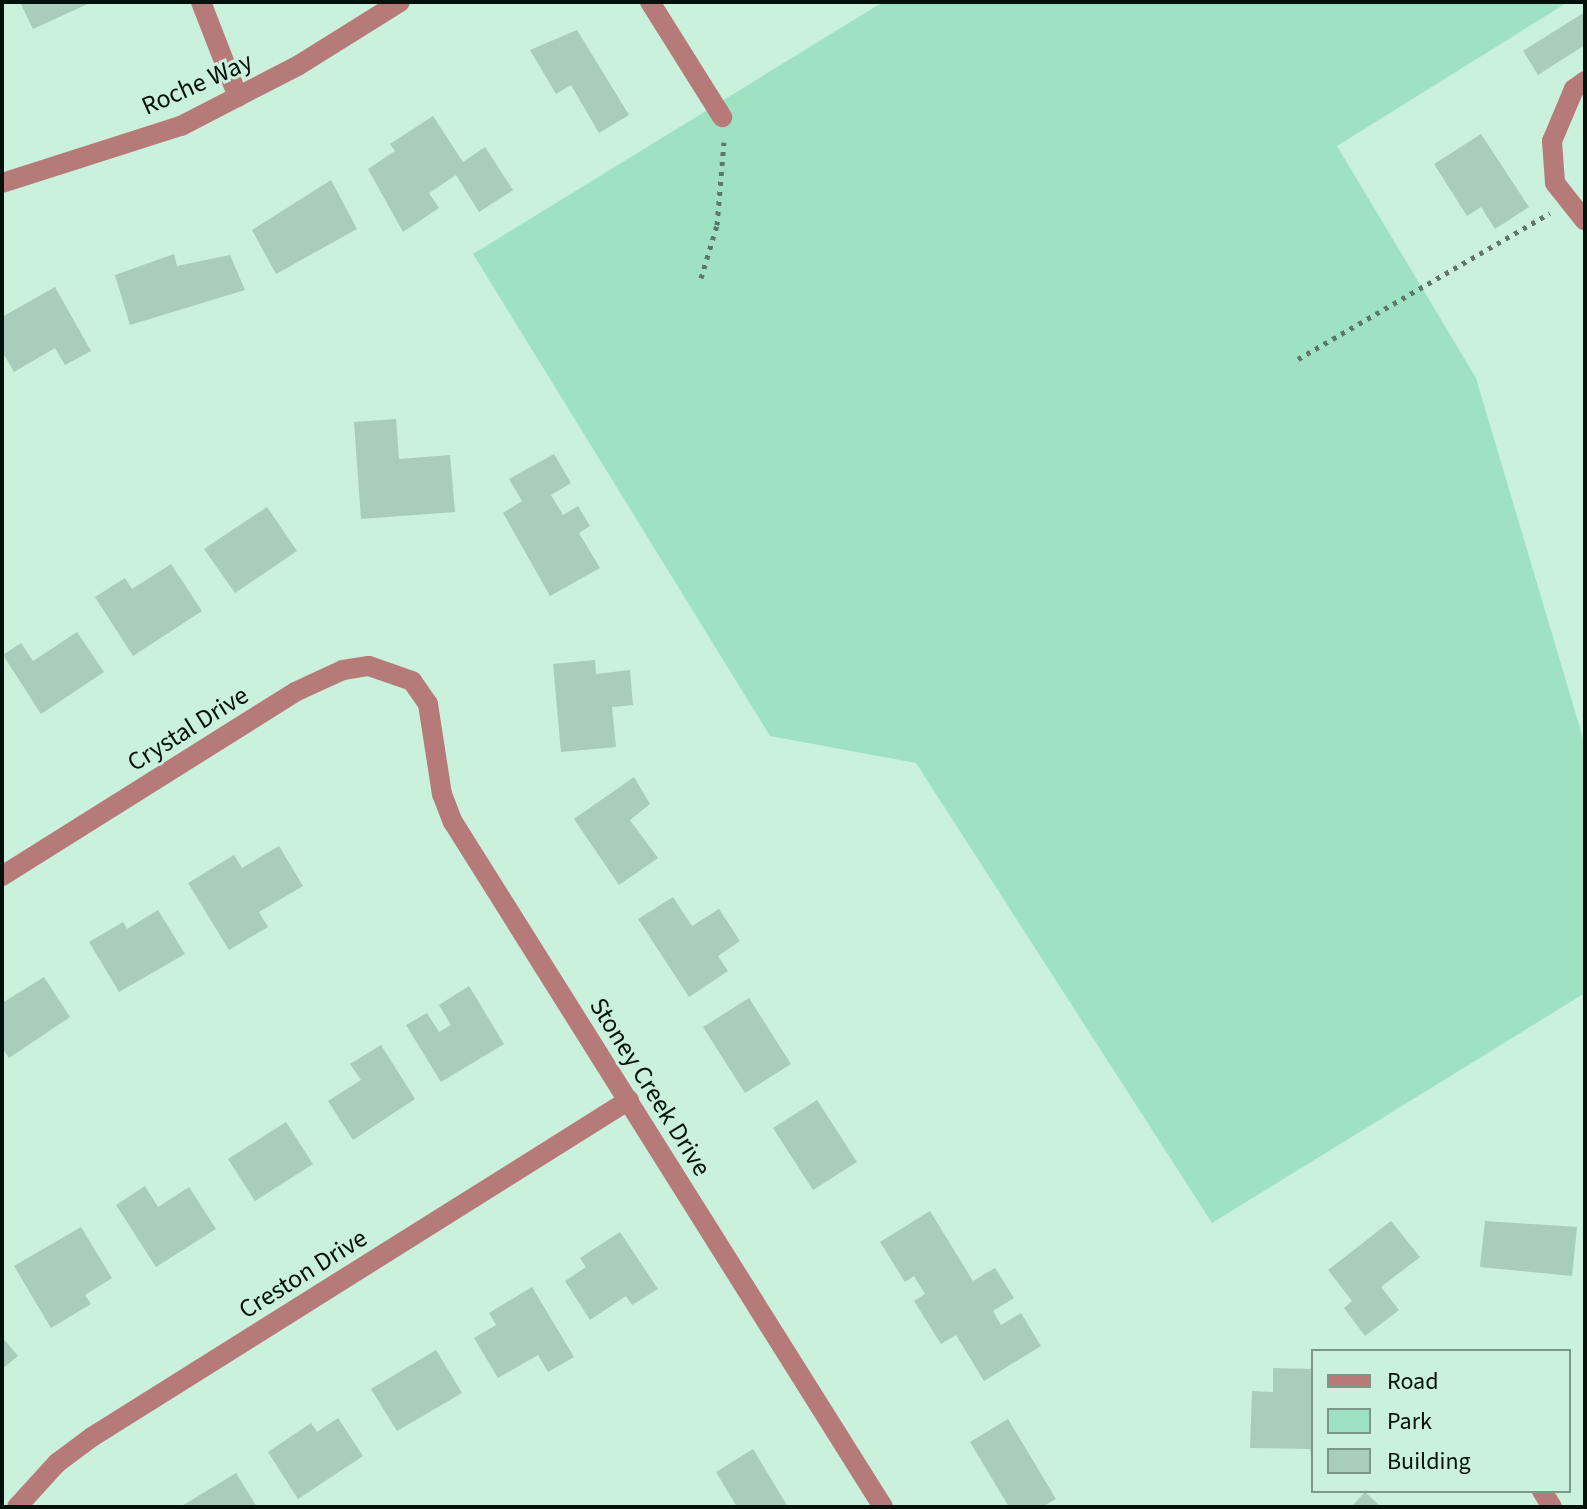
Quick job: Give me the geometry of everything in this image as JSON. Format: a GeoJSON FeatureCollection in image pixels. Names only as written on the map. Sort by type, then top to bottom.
{"type":"FeatureCollection","features":[{"type":"Feature","properties":{"kind":"street"},"geometry":{"type":"LineString","coordinates":[[201,2],[238,97]]}},
{"type":"Feature","properties":{"kind":"street","name":"Roche Way"},"geometry":{"type":"LineString","coordinates":[[2,183],[181,126],[238,97],[400,2]]}},
{"type":"Feature","properties":{"kind":"street"},"geometry":{"type":"LineString","coordinates":[[650,2],[722,117]]}},
{"type":"Feature","properties":{"kind":"street"},"geometry":{"type":"LineString","coordinates":[[1585,81],[1574,89],[1552,141],[1555,183],[1585,221]]}},
{"type":"Feature","properties":{"kind":"street","name":"Crystal Drive"},"geometry":{"type":"LineString","coordinates":[[2,876],[295,692],[343,670],[369,666],[389,668],[412,681]]}},
{"type":"Feature","properties":{"kind":"street","name":"Stoney Creek Drive"},"geometry":{"type":"LineString","coordinates":[[412,681],[428,704],[442,794],[453,822],[883,1507]]}},
{"type":"Feature","properties":{"kind":"street","name":"Creston Drive"},"geometry":{"type":"LineString","coordinates":[[17,1507],[57,1463],[92,1437],[629,1100]]}},
{"type":"Feature","properties":{"kind":"path"},"geometry":{"type":"LineString","coordinates":[[701,278],[717,225],[722,117]]}},
{"type":"Feature","properties":{"kind":"path"},"geometry":{"type":"LineString","coordinates":[[1298,359],[1568,202]]}},
{"type":"Feature","properties":{"kind":"green space"},"geometry":{"type":"Polygon","coordinates":[[[883,2],[1568,2],[1337,146],[1476,378],[1585,745],[1585,993],[1212,1223],[916,763],[770,736],[473,254],[883,2]]]}},
{"type":"Feature","properties":{"kind":"building"},"geometry":{"type":"Polygon","coordinates":[[[20,2],[92,2],[33,29],[20,2]]]}},
{"type":"Feature","properties":{"kind":"building"},"geometry":{"type":"Polygon","coordinates":[[[1585,12],[1585,45],[1538,75],[1523,51],[1585,12]]]}},
{"type":"Feature","properties":{"kind":"building"},"geometry":{"type":"Polygon","coordinates":[[[577,30],[629,115],[599,133],[571,85],[556,94],[530,50],[577,30]]]}},
{"type":"Feature","properties":{"kind":"building"},"geometry":{"type":"Polygon","coordinates":[[[433,116],[463,162],[485,147],[513,190],[479,212],[456,175],[429,193],[439,208],[403,232],[368,169],[395,151],[390,144],[433,116]]]}},
{"type":"Feature","properties":{"kind":"building"},"geometry":{"type":"Polygon","coordinates":[[[1481,134],[1529,207],[1495,229],[1481,207],[1467,216],[1434,164],[1481,134]]]}},
{"type":"Feature","properties":{"kind":"building"},"geometry":{"type":"Polygon","coordinates":[[[331,180],[357,229],[276,274],[252,230],[331,180]]]}},
{"type":"Feature","properties":{"kind":"building"},"geometry":{"type":"Polygon","coordinates":[[[174,254],[177,266],[230,255],[245,290],[130,325],[115,275],[174,254]]]}},
{"type":"Feature","properties":{"kind":"building"},"geometry":{"type":"Polygon","coordinates":[[[55,287],[91,351],[65,365],[55,348],[14,372],[2,351],[2,317],[55,287]]]}},
{"type":"Feature","properties":{"kind":"building"},"geometry":{"type":"Polygon","coordinates":[[[396,419],[399,459],[450,455],[455,512],[361,519],[354,422],[396,419]]]}},
{"type":"Feature","properties":{"kind":"building"},"geometry":{"type":"Polygon","coordinates":[[[554,454],[571,483],[551,495],[563,515],[578,506],[590,526],[579,533],[600,568],[550,596],[503,513],[522,501],[509,479],[554,454]]]}},
{"type":"Feature","properties":{"kind":"building"},"geometry":{"type":"Polygon","coordinates":[[[267,507],[297,551],[235,593],[204,549],[267,507]]]}},
{"type":"Feature","properties":{"kind":"building"},"geometry":{"type":"Polygon","coordinates":[[[171,564],[202,611],[133,656],[95,597],[125,578],[132,589],[171,564]]]}},
{"type":"Feature","properties":{"kind":"building"},"geometry":{"type":"Polygon","coordinates":[[[77,632],[104,672],[41,714],[3,655],[21,643],[33,661],[77,632]]]}},
{"type":"Feature","properties":{"kind":"building"},"geometry":{"type":"Polygon","coordinates":[[[595,660],[596,674],[630,670],[633,705],[612,707],[616,747],[561,752],[553,664],[595,660]]]}},
{"type":"Feature","properties":{"kind":"building"},"geometry":{"type":"Polygon","coordinates":[[[634,777],[650,804],[630,820],[658,858],[619,885],[574,819],[634,777]]]}},
{"type":"Feature","properties":{"kind":"building"},"geometry":{"type":"Polygon","coordinates":[[[279,846],[303,886],[259,912],[268,927],[229,950],[188,883],[234,855],[242,868],[279,846]]]}},
{"type":"Feature","properties":{"kind":"building"},"geometry":{"type":"Polygon","coordinates":[[[673,897],[692,926],[719,909],[740,941],[718,956],[728,971],[689,997],[638,919],[673,897]]]}},
{"type":"Feature","properties":{"kind":"building"},"geometry":{"type":"Polygon","coordinates":[[[158,910],[185,954],[119,992],[89,942],[123,922],[127,929],[158,910]]]}},
{"type":"Feature","properties":{"kind":"building"},"geometry":{"type":"Polygon","coordinates":[[[44,977],[70,1017],[9,1058],[2,1048],[2,1003],[44,977]]]}},
{"type":"Feature","properties":{"kind":"building"},"geometry":{"type":"Polygon","coordinates":[[[469,986],[504,1044],[441,1082],[406,1025],[427,1013],[439,1032],[451,1025],[439,1005],[469,986]]]}},
{"type":"Feature","properties":{"kind":"building"},"geometry":{"type":"Polygon","coordinates":[[[749,998],[791,1064],[745,1093],[703,1027],[749,998]]]}},
{"type":"Feature","properties":{"kind":"building"},"geometry":{"type":"Polygon","coordinates":[[[381,1045],[415,1099],[353,1140],[328,1101],[361,1080],[350,1064],[381,1045]]]}},
{"type":"Feature","properties":{"kind":"building"},"geometry":{"type":"Polygon","coordinates":[[[817,1100],[857,1162],[813,1190],[773,1128],[817,1100]]]}},
{"type":"Feature","properties":{"kind":"building"},"geometry":{"type":"Polygon","coordinates":[[[286,1122],[313,1164],[255,1201],[228,1159],[286,1122]]]}},
{"type":"Feature","properties":{"kind":"building"},"geometry":{"type":"Polygon","coordinates":[[[145,1186],[158,1207],[189,1187],[216,1229],[156,1267],[116,1205],[145,1186]]]}},
{"type":"Feature","properties":{"kind":"building"},"geometry":{"type":"Polygon","coordinates":[[[930,1211],[973,1281],[995,1268],[1014,1298],[993,1311],[1001,1325],[1021,1313],[1041,1346],[984,1381],[956,1335],[941,1344],[914,1301],[925,1294],[914,1276],[905,1282],[880,1242],[930,1211]]]}},
{"type":"Feature","properties":{"kind":"building"},"geometry":{"type":"Polygon","coordinates":[[[1391,1221],[1420,1257],[1381,1287],[1399,1310],[1365,1336],[1344,1308],[1352,1301],[1328,1270],[1391,1221]]]}},
{"type":"Feature","properties":{"kind":"building"},"geometry":{"type":"Polygon","coordinates":[[[1485,1221],[1577,1227],[1572,1276],[1480,1267],[1485,1221]]]}},
{"type":"Feature","properties":{"kind":"building"},"geometry":{"type":"Polygon","coordinates":[[[81,1227],[112,1278],[85,1295],[91,1304],[51,1328],[14,1266],[81,1227]]]}},
{"type":"Feature","properties":{"kind":"building"},"geometry":{"type":"Polygon","coordinates":[[[620,1232],[658,1289],[632,1305],[626,1296],[590,1320],[565,1281],[586,1267],[580,1258],[620,1232]]]}},
{"type":"Feature","properties":{"kind":"building"},"geometry":{"type":"Polygon","coordinates":[[[532,1287],[574,1357],[548,1372],[538,1355],[498,1378],[474,1338],[496,1325],[489,1313],[532,1287]]]}},
{"type":"Feature","properties":{"kind":"building"},"geometry":{"type":"Polygon","coordinates":[[[2,1337],[18,1356],[2,1369],[2,1337]]]}},
{"type":"Feature","properties":{"kind":"building"},"geometry":{"type":"Polygon","coordinates":[[[436,1350],[462,1393],[397,1431],[371,1389],[436,1350]]]}},
{"type":"Feature","properties":{"kind":"building"},"geometry":{"type":"Polygon","coordinates":[[[1273,1368],[1311,1369],[1311,1453],[1310,1449],[1250,1448],[1252,1391],[1273,1392],[1273,1368]]]}},
{"type":"Feature","properties":{"kind":"building"},"geometry":{"type":"Polygon","coordinates":[[[338,1418],[363,1456],[298,1499],[268,1452],[311,1423],[317,1432],[338,1418]]]}},
{"type":"Feature","properties":{"kind":"building"},"geometry":{"type":"Polygon","coordinates":[[[1008,1419],[1056,1499],[1042,1507],[1009,1507],[970,1442],[1008,1419]]]}},
{"type":"Feature","properties":{"kind":"building"},"geometry":{"type":"Polygon","coordinates":[[[753,1449],[788,1507],[737,1507],[716,1472],[753,1449]]]}},
{"type":"Feature","properties":{"kind":"building"},"geometry":{"type":"Polygon","coordinates":[[[236,1473],[257,1507],[180,1507],[236,1473]]]}},
{"type":"Feature","properties":{"kind":"building"},"geometry":{"type":"Polygon","coordinates":[[[1366,1493],[1381,1507],[1351,1507],[1366,1493]]]}}]}
